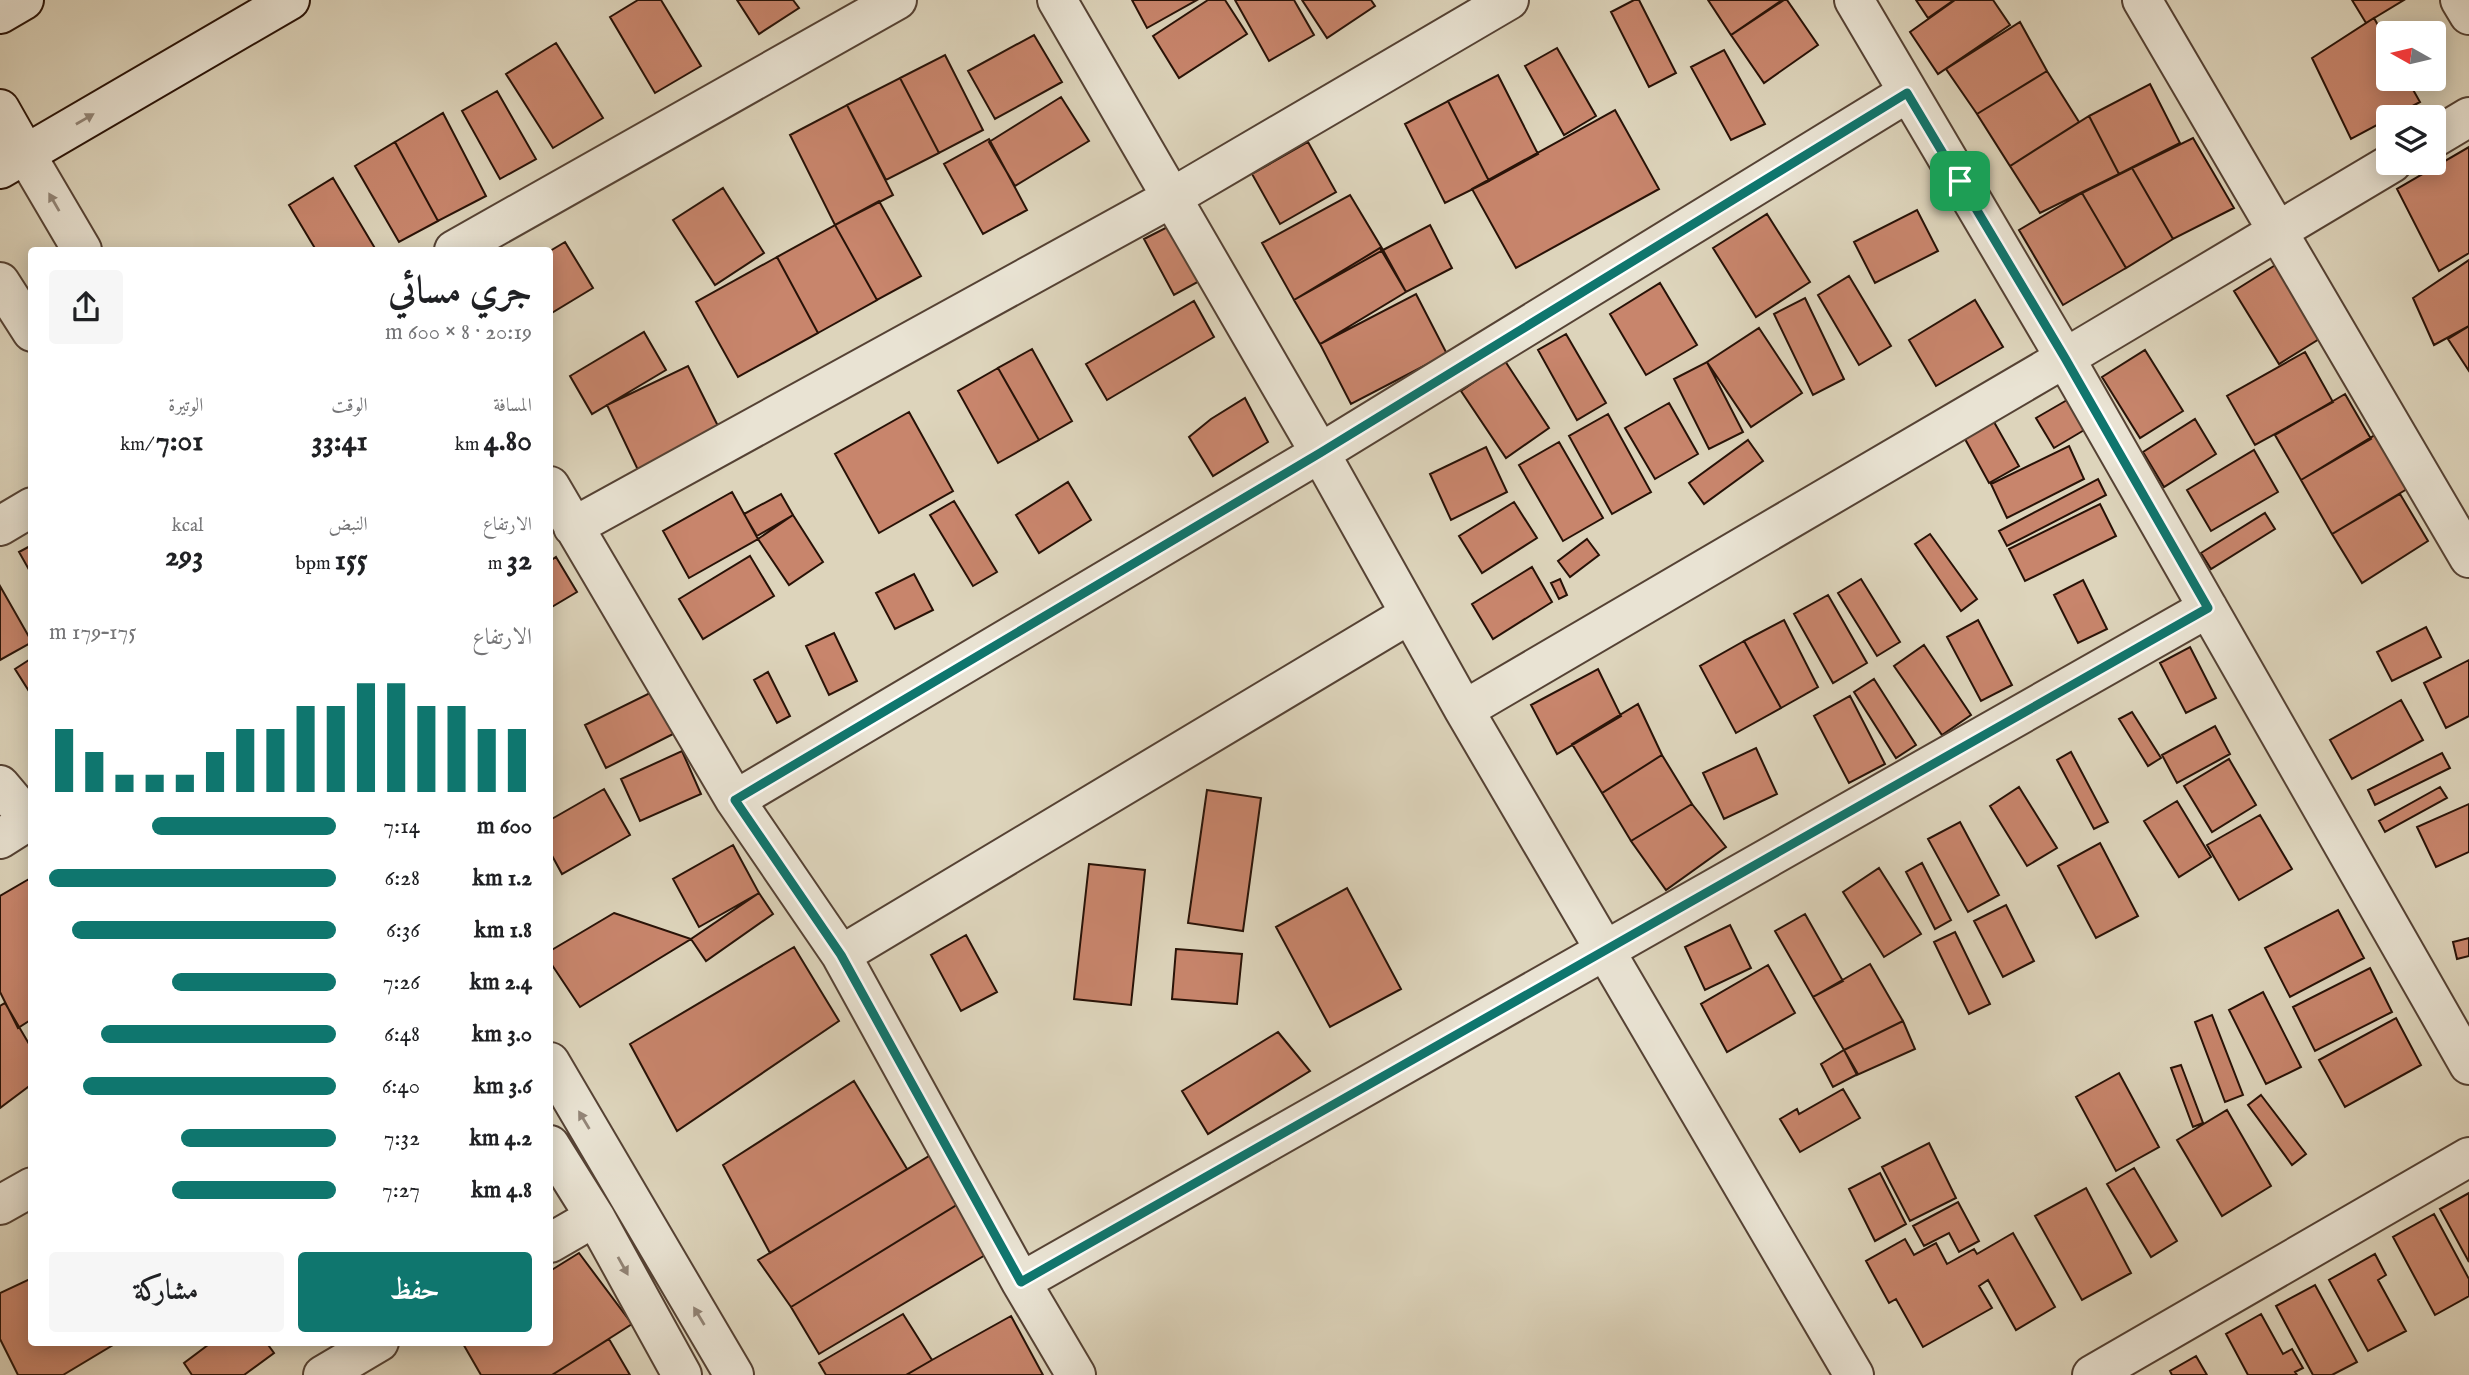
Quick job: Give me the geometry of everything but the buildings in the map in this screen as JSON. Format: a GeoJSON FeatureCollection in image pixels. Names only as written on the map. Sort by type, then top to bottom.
{"type":"FeatureCollection","features":[{"type":"Feature","properties":{"kind":"street"},"geometry":{"type":"LineString","coordinates":[[0,14],[24,0]]}},
{"type":"Feature","properties":{"kind":"street"},"geometry":{"type":"LineString","coordinates":[[13,161],[290,0]]}},
{"type":"Feature","properties":{"kind":"street"},"geometry":{"type":"LineString","coordinates":[[459,247],[897,0]]}},
{"type":"Feature","properties":{"kind":"street"},"geometry":{"type":"LineString","coordinates":[[1057,0],[1320,453],[1464,710],[1854,1375]]}},
{"type":"Feature","properties":{"kind":"street"},"geometry":{"type":"LineString","coordinates":[[573,527],[1171,198],[1509,0]]}},
{"type":"Feature","properties":{"kind":"street"},"geometry":{"type":"LineString","coordinates":[[1854,0],[2065,358],[2469,1065]]}},
{"type":"Feature","properties":{"kind":"street"},"geometry":{"type":"LineString","coordinates":[[2142,0],[2469,558]]}},
{"type":"Feature","properties":{"kind":"street"},"geometry":{"type":"LineString","coordinates":[[2460,0],[2469,15]]}},
{"type":"Feature","properties":{"kind":"street"},"geometry":{"type":"LineString","coordinates":[[735,800],[1320,453],[1907,93]]}},
{"type":"Feature","properties":{"kind":"street"},"geometry":{"type":"LineString","coordinates":[[0,109],[13,161],[80,247]]}},
{"type":"Feature","properties":{"kind":"street"},"geometry":{"type":"LineString","coordinates":[[2446,131],[2469,117]]}},
{"type":"Feature","properties":{"kind":"street"},"geometry":{"type":"LineString","coordinates":[[1464,710],[2376,172]]}},
{"type":"Feature","properties":{"kind":"street"},"geometry":{"type":"LineString","coordinates":[[0,282],[28,326]]}},
{"type":"Feature","properties":{"kind":"street"},"geometry":{"type":"LineString","coordinates":[[553,491],[735,800],[841,955],[1021,1282],[1076,1375]]}},
{"type":"Feature","properties":{"kind":"street"},"geometry":{"type":"LineString","coordinates":[[0,526],[28,509]]}},
{"type":"Feature","properties":{"kind":"street"},"geometry":{"type":"LineString","coordinates":[[1021,1282],[2208,608]]}},
{"type":"Feature","properties":{"kind":"street"},"geometry":{"type":"LineString","coordinates":[[841,955],[1410,614]]}},
{"type":"Feature","properties":{"kind":"street"},"geometry":{"type":"LineString","coordinates":[[0,785],[20,827]]}},
{"type":"Feature","properties":{"kind":"street"},"geometry":{"type":"LineString","coordinates":[[553,1067],[734,1375]]}},
{"type":"Feature","properties":{"kind":"street"},"geometry":{"type":"LineString","coordinates":[[553,1150],[596,1217],[682,1375]]}},
{"type":"Feature","properties":{"kind":"street"},"geometry":{"type":"LineString","coordinates":[[2092,1375],[2469,1157]]}},
{"type":"Feature","properties":{"kind":"street"},"geometry":{"type":"LineString","coordinates":[[0,1205],[28,1189]]}},
{"type":"Feature","properties":{"kind":"street"},"geometry":{"type":"LineString","coordinates":[[553,1241],[596,1217]]}},
{"type":"Feature","properties":{"kind":"route"},"geometry":{"type":"LineString","coordinates":[[1907,93],[1960,181],[2208,608],[1021,1282],[841,955],[735,800],[1320,453],[1907,93]]}}]}
